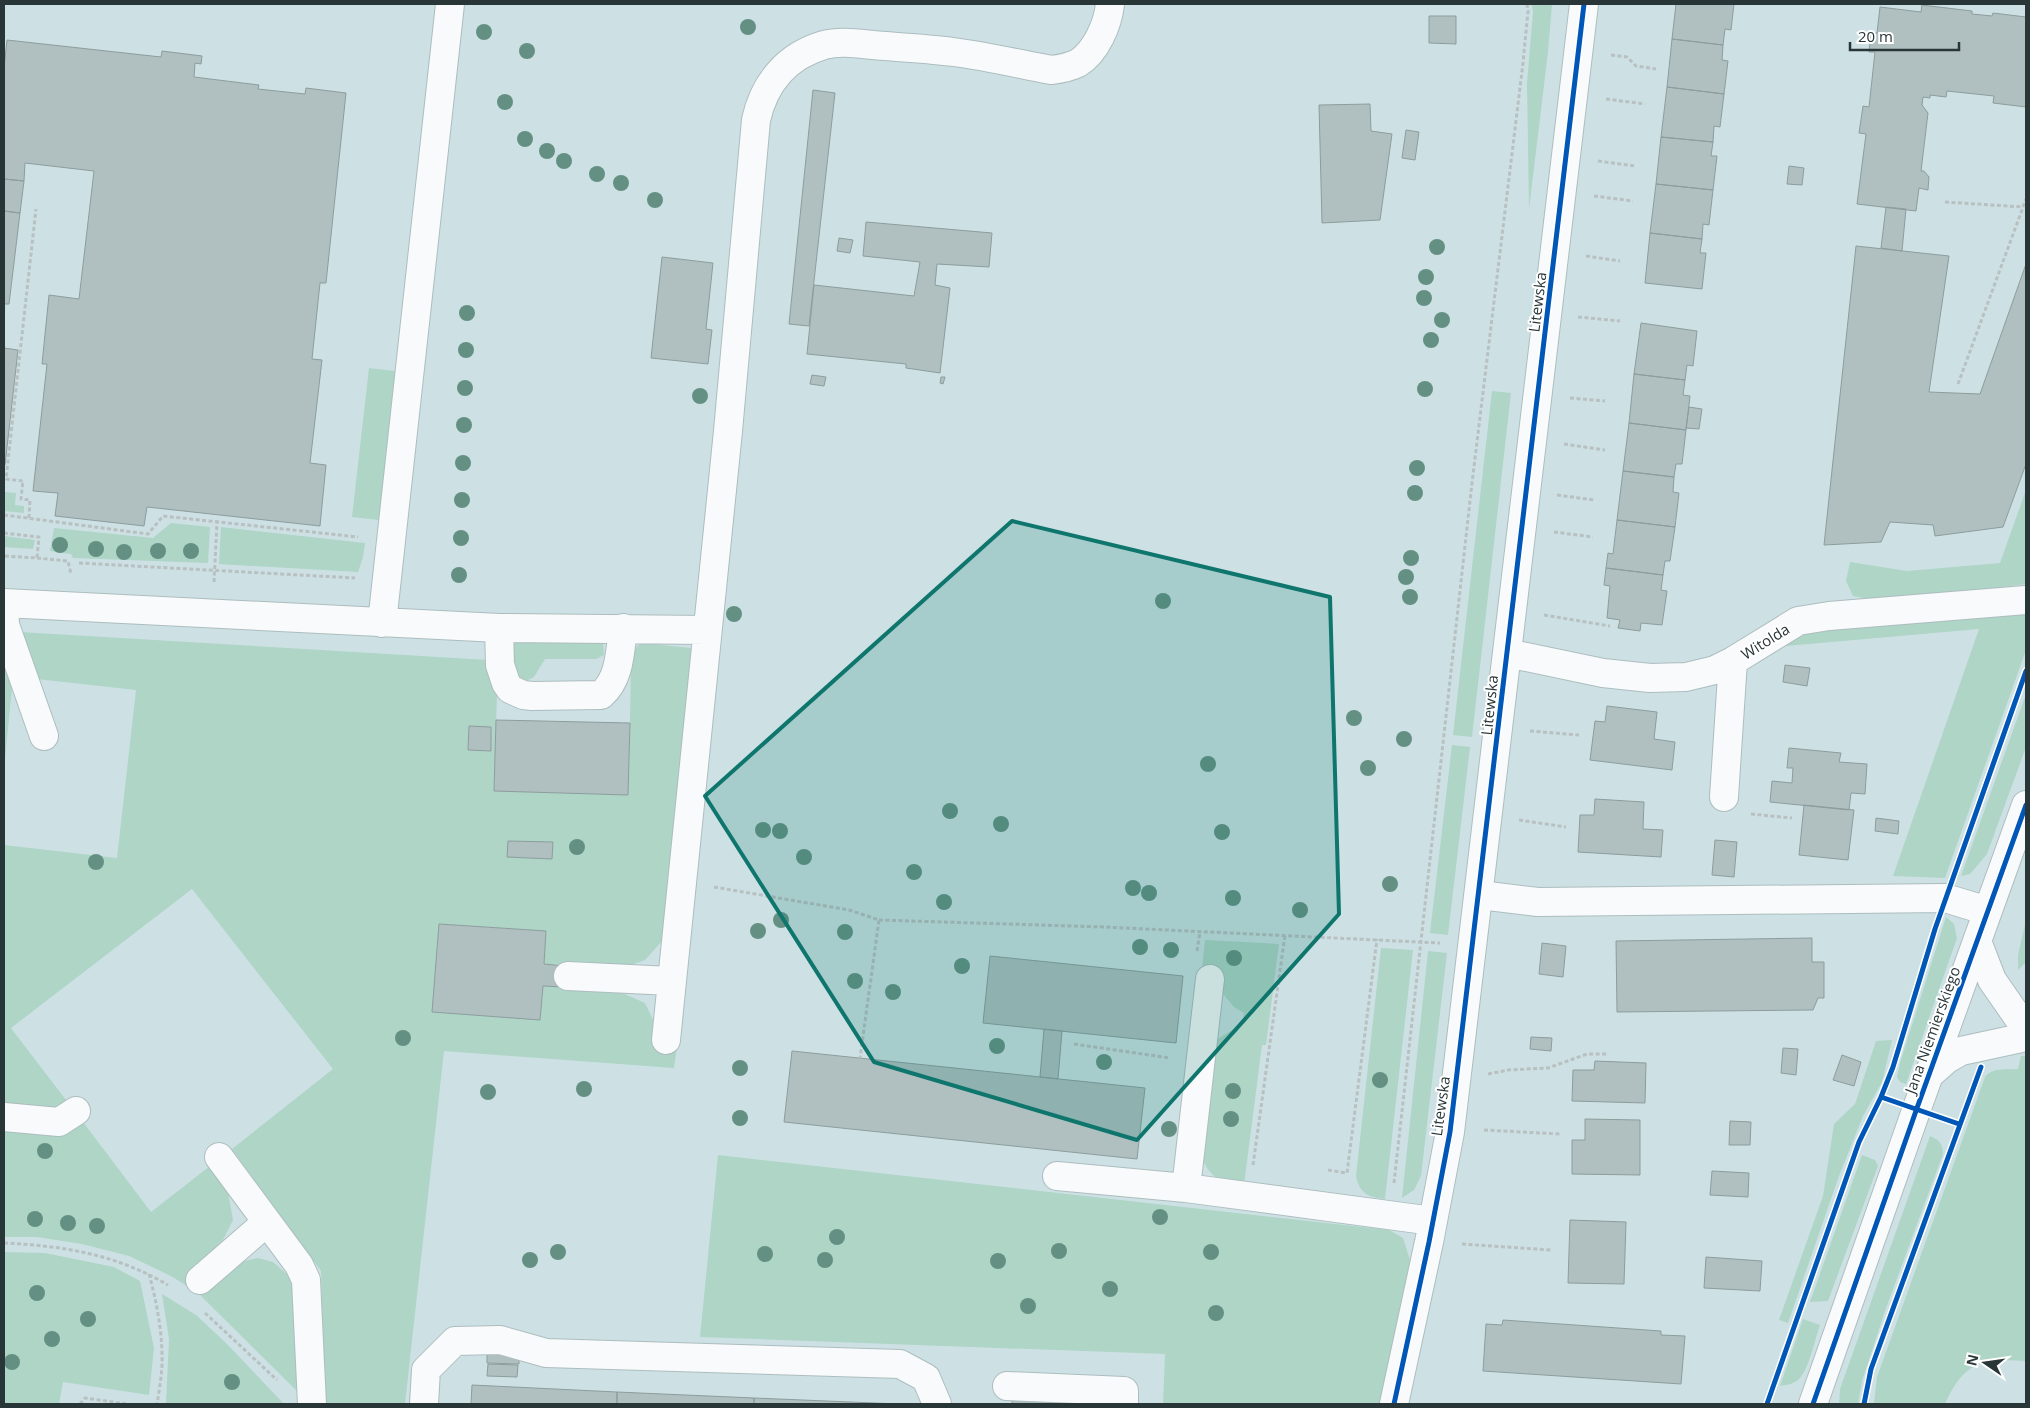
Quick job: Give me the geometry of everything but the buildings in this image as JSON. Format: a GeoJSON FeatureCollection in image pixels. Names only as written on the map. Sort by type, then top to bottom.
{"type":"FeatureCollection","features":[{"type":"Feature","properties":{"kind":"street"},"geometry":{"type":"LineString","coordinates":[[382,623],[450,4]]}},
{"type":"Feature","properties":{"kind":"street"},"geometry":{"type":"LineString","coordinates":[[666,1040],[745,251],[756,120],[760,102],[778,74],[809,51],[825,45],[844,43],[953,52],[1051,70],[1063,68],[1077,64],[1086,57],[1103,30],[1110,4]]}},
{"type":"Feature","properties":{"kind":"street","name":"Litewska"},"geometry":{"type":"LineString","coordinates":[[1394,1404],[1451,1126],[1480,895],[1584,4]]}},
{"type":"Feature","properties":{"kind":"street","name":"Witolda"},"geometry":{"type":"LineString","coordinates":[[1507,653],[1603,673],[1650,678],[1686,677],[1715,670],[1733,661],[1798,620],[2026,600]]}},
{"type":"Feature","properties":{"kind":"street"},"geometry":{"type":"LineString","coordinates":[[44,736],[5,626],[4,603],[498,628],[707,630]]}},
{"type":"Feature","properties":{"kind":"street"},"geometry":{"type":"LineString","coordinates":[[498,628],[500,665],[506,683],[516,692],[532,696],[601,695],[608,689],[616,672],[623,628]]}},
{"type":"Feature","properties":{"kind":"street"},"geometry":{"type":"LineString","coordinates":[[1733,661],[1734,805]]}},
{"type":"Feature","properties":{"kind":"street","name":"Jana Niemierskiego"},"geometry":{"type":"LineString","coordinates":[[1813,1404],[2026,805]]}},
{"type":"Feature","properties":{"kind":"street"},"geometry":{"type":"LineString","coordinates":[[1480,895],[1538,902],[1946,898],[1988,911]]}},
{"type":"Feature","properties":{"kind":"street"},"geometry":{"type":"LineString","coordinates":[[1978,941],[1992,980],[2026,1029]]}},
{"type":"Feature","properties":{"kind":"street"},"geometry":{"type":"LineString","coordinates":[[568,976],[671,981]]}},
{"type":"Feature","properties":{"kind":"street"},"geometry":{"type":"LineString","coordinates":[[1186,1188],[1210,979]]}},
{"type":"Feature","properties":{"kind":"street"},"geometry":{"type":"LineString","coordinates":[[1930,1074],[1947,1058],[1961,1051],[2026,1036]]}},
{"type":"Feature","properties":{"kind":"street"},"geometry":{"type":"LineString","coordinates":[[4,1117],[60,1122],[76,1110]]}},
{"type":"Feature","properties":{"kind":"street"},"geometry":{"type":"LineString","coordinates":[[219,1157],[299,1265],[306,1280],[312,1404]]}},
{"type":"Feature","properties":{"kind":"street"},"geometry":{"type":"LineString","coordinates":[[1057,1176],[1186,1188],[1390,1216],[1431,1231]]}},
{"type":"Feature","properties":{"kind":"street"},"geometry":{"type":"LineString","coordinates":[[200,1280],[267,1222]]}},
{"type":"Feature","properties":{"kind":"street"},"geometry":{"type":"LineString","coordinates":[[424,1404],[426,1370],[455,1341],[482,1340],[500,1340],[546,1353],[900,1364],[926,1378],[937,1404]]}},
{"type":"Feature","properties":{"kind":"street"},"geometry":{"type":"LineString","coordinates":[[1007,1386],[1124,1391],[1124,1404]]}},
{"type":"Feature","properties":{"kind":"path"},"geometry":{"type":"LineString","coordinates":[[1390,1216],[1471,493],[1523,63],[1527,4]]}},
{"type":"Feature","properties":{"kind":"path"},"geometry":{"type":"LineString","coordinates":[[1579,52],[1627,56],[1636,66],[1656,70]]}},
{"type":"Feature","properties":{"kind":"path"},"geometry":{"type":"LineString","coordinates":[[1574,95],[1646,104]]}},
{"type":"Feature","properties":{"kind":"path"},"geometry":{"type":"LineString","coordinates":[[1562,193],[1633,200]]}},
{"type":"Feature","properties":{"kind":"path"},"geometry":{"type":"LineString","coordinates":[[1958,384],[2026,199]]}},
{"type":"Feature","properties":{"kind":"path"},"geometry":{"type":"LineString","coordinates":[[1945,202],[2023,207]]}},
{"type":"Feature","properties":{"kind":"path"},"geometry":{"type":"LineString","coordinates":[[29,518],[30,500],[21,499],[23,481],[6,479],[36,209]]}},
{"type":"Feature","properties":{"kind":"path"},"geometry":{"type":"LineString","coordinates":[[1548,313],[1620,321]]}},
{"type":"Feature","properties":{"kind":"path"},"geometry":{"type":"LineString","coordinates":[[1533,440],[1605,450]]}},
{"type":"Feature","properties":{"kind":"path"},"geometry":{"type":"LineString","coordinates":[[4,515],[148,534],[163,516],[351,536]]}},
{"type":"Feature","properties":{"kind":"path"},"geometry":{"type":"LineString","coordinates":[[212,615],[217,522]]}},
{"type":"Feature","properties":{"kind":"path"},"geometry":{"type":"LineString","coordinates":[[1522,527],[1593,537]]}},
{"type":"Feature","properties":{"kind":"path"},"geometry":{"type":"LineString","coordinates":[[4,533],[39,537],[37,558],[4,556]]}},
{"type":"Feature","properties":{"kind":"path"},"geometry":{"type":"LineString","coordinates":[[79,563],[362,579]]}},
{"type":"Feature","properties":{"kind":"path"},"geometry":{"type":"LineString","coordinates":[[1513,610],[1610,626]]}},
{"type":"Feature","properties":{"kind":"path"},"geometry":{"type":"LineString","coordinates":[[1499,729],[1580,735]]}},
{"type":"Feature","properties":{"kind":"path"},"geometry":{"type":"LineString","coordinates":[[1734,805],[1792,818]]}},
{"type":"Feature","properties":{"kind":"path"},"geometry":{"type":"LineString","coordinates":[[1488,816],[1566,827]]}},
{"type":"Feature","properties":{"kind":"path"},"geometry":{"type":"LineString","coordinates":[[683,884],[849,910],[878,920],[1285,935],[1473,945]]}},
{"type":"Feature","properties":{"kind":"path"},"geometry":{"type":"LineString","coordinates":[[860,1058],[878,920]]}},
{"type":"Feature","properties":{"kind":"path"},"geometry":{"type":"LineString","coordinates":[[1248,1196],[1285,935]]}},
{"type":"Feature","properties":{"kind":"path"},"geometry":{"type":"LineString","coordinates":[[1328,1170],[1347,1173],[1377,939]]}},
{"type":"Feature","properties":{"kind":"path"},"geometry":{"type":"LineString","coordinates":[[1074,1044],[1201,1063]]}},
{"type":"Feature","properties":{"kind":"path"},"geometry":{"type":"LineString","coordinates":[[1458,1073],[1492,1074],[1508,1070],[1548,1068],[1587,1054],[1608,1054]]}},
{"type":"Feature","properties":{"kind":"path"},"geometry":{"type":"LineString","coordinates":[[1451,1126],[1483,1130],[1560,1134]]}},
{"type":"Feature","properties":{"kind":"path"},"geometry":{"type":"LineString","coordinates":[[1431,1231],[1551,1250]]}},
{"type":"Feature","properties":{"kind":"path"},"geometry":{"type":"LineString","coordinates":[[4,1243],[52,1246],[114,1260],[149,1274],[172,1288]]}},
{"type":"Feature","properties":{"kind":"path"},"geometry":{"type":"LineString","coordinates":[[149,1274],[154,1292],[161,1344],[162,1366],[157,1404]]}},
{"type":"Feature","properties":{"kind":"path"},"geometry":{"type":"LineString","coordinates":[[201,1309],[283,1385]]}},
{"type":"Feature","properties":{"kind":"path"},"geometry":{"type":"LineString","coordinates":[[80,1404],[86,1398],[127,1404]]}},
{"type":"Feature","properties":{"kind":"highlighted area"},"geometry":{"type":"Polygon","coordinates":[[[1012,521],[1330,597],[1339,914],[1137,1140],[874,1062],[705,796],[1012,521]]]}},
{"type":"Feature","properties":{"kind":"green space"},"geometry":{"type":"Polygon","coordinates":[[[1532,4],[1552,4],[1529,209],[1527,83],[1533,12],[1532,4]]]}},
{"type":"Feature","properties":{"kind":"green space"},"geometry":{"type":"Polygon","coordinates":[[[369,368],[395,371],[379,520],[352,517],[369,368]]]}},
{"type":"Feature","properties":{"kind":"green space"},"geometry":{"type":"Polygon","coordinates":[[[1492,391],[1511,393],[1472,737],[1453,735],[1492,391]]]}},
{"type":"Feature","properties":{"kind":"green space"},"geometry":{"type":"Polygon","coordinates":[[[2026,490],[2026,584],[1871,604],[1869,599],[1853,596],[1846,581],[1850,562],[1907,571],[2000,563],[2026,490]]]}},
{"type":"Feature","properties":{"kind":"green space"},"geometry":{"type":"Polygon","coordinates":[[[4,492],[16,493],[15,505],[24,506],[24,513],[4,511],[4,492]]]}},
{"type":"Feature","properties":{"kind":"green space"},"geometry":{"type":"Polygon","coordinates":[[[171,523],[210,527],[208,563],[73,558],[71,554],[50,551],[54,528],[153,538],[171,523]]]}},
{"type":"Feature","properties":{"kind":"green space"},"geometry":{"type":"Polygon","coordinates":[[[221,527],[365,543],[363,557],[358,572],[219,564],[221,527]]]}},
{"type":"Feature","properties":{"kind":"green space"},"geometry":{"type":"Polygon","coordinates":[[[4,536],[35,540],[33,549],[4,547],[4,536]]]}},
{"type":"Feature","properties":{"kind":"green space"},"geometry":{"type":"Polygon","coordinates":[[[2026,614],[2026,650],[1945,878],[1893,876],[1979,629],[1776,647],[1806,632],[2026,614]]]}},
{"type":"Feature","properties":{"kind":"green space"},"geometry":{"type":"Polygon","coordinates":[[[20,632],[488,660],[497,694],[494,791],[630,723],[631,658],[637,646],[643,643],[691,648],[694,654],[664,939],[645,960],[622,968],[544,964],[546,931],[439,924],[432,1012],[543,986],[613,989],[645,1003],[657,1028],[677,1046],[674,1068],[444,1051],[405,1404],[325,1404],[321,1271],[232,1149],[333,1069],[192,889],[11,1028],[69,1104],[56,1114],[4,1109],[4,845],[117,858],[136,690],[37,679],[20,632]]]}},
{"type":"Feature","properties":{"kind":"green space"},"geometry":{"type":"Polygon","coordinates":[[[519,638],[603,642],[604,655],[596,659],[545,659],[534,677],[524,682],[514,678],[510,649],[519,638]]]}},
{"type":"Feature","properties":{"kind":"green space"},"geometry":{"type":"Polygon","coordinates":[[[4,645],[13,677],[4,769],[4,645]]]}},
{"type":"Feature","properties":{"kind":"green space"},"geometry":{"type":"Polygon","coordinates":[[[2026,694],[2026,747],[1987,854],[1970,874],[1961,876],[2026,694]]]}},
{"type":"Feature","properties":{"kind":"green space"},"geometry":{"type":"Polygon","coordinates":[[[1452,745],[1470,747],[1448,935],[1430,933],[1452,745]]]}},
{"type":"Feature","properties":{"kind":"green space"},"geometry":{"type":"Polygon","coordinates":[[[1946,917],[1954,924],[1957,938],[1906,1084],[1900,1082],[1897,1077],[1900,1063],[1946,917]]]}},
{"type":"Feature","properties":{"kind":"green space"},"geometry":{"type":"Polygon","coordinates":[[[2026,920],[2026,962],[2018,970],[2018,955],[2026,920]]]}},
{"type":"Feature","properties":{"kind":"green space"},"geometry":{"type":"Polygon","coordinates":[[[1205,940],[1279,944],[1266,1045],[1262,1045],[1244,1185],[1227,1182],[1216,1177],[1207,1168],[1199,1153],[1211,1043],[1242,1024],[1244,1013],[1234,1007],[1202,969],[1205,940]]]}},
{"type":"Feature","properties":{"kind":"green space"},"geometry":{"type":"Polygon","coordinates":[[[1381,948],[1413,950],[1385,1199],[1369,1196],[1362,1191],[1356,1176],[1381,948]]]}},
{"type":"Feature","properties":{"kind":"green space"},"geometry":{"type":"Polygon","coordinates":[[[1428,951],[1447,953],[1421,1176],[1414,1190],[1402,1198],[1428,951]]]}},
{"type":"Feature","properties":{"kind":"green space"},"geometry":{"type":"Polygon","coordinates":[[[1892,1040],[1882,1082],[1863,1116],[1839,1176],[1788,1323],[1779,1320],[1823,1196],[1834,1124],[1855,1104],[1876,1041],[1892,1040]]]}},
{"type":"Feature","properties":{"kind":"green space"},"geometry":{"type":"Polygon","coordinates":[[[2021,1056],[2026,1056],[2026,1361],[1998,1360],[1977,1365],[1960,1379],[1945,1404],[1874,1403],[1877,1377],[1985,1077],[1996,1070],[2018,1069],[2021,1056]]]}},
{"type":"Feature","properties":{"kind":"green space"},"geometry":{"type":"Polygon","coordinates":[[[80,1118],[151,1212],[210,1166],[228,1192],[233,1220],[223,1240],[190,1272],[258,1258],[273,1262],[289,1276],[296,1298],[298,1392],[198,1293],[171,1276],[129,1256],[82,1244],[37,1237],[4,1237],[4,1127],[80,1118]]]}},
{"type":"Feature","properties":{"kind":"green space"},"geometry":{"type":"Polygon","coordinates":[[[1930,1136],[1940,1142],[1943,1154],[1885,1311],[1862,1381],[1858,1404],[1839,1404],[1840,1389],[1930,1136]]]}},
{"type":"Feature","properties":{"kind":"green space"},"geometry":{"type":"Polygon","coordinates":[[[718,1155],[1389,1230],[1403,1238],[1410,1260],[1381,1404],[1163,1404],[1165,1354],[700,1337],[718,1155]]]}},
{"type":"Feature","properties":{"kind":"green space"},"geometry":{"type":"Polygon","coordinates":[[[1862,1155],[1875,1160],[1878,1166],[1828,1301],[1810,1302],[1862,1155]]]}},
{"type":"Feature","properties":{"kind":"green space"},"geometry":{"type":"Polygon","coordinates":[[[4,1252],[45,1253],[114,1267],[140,1281],[154,1348],[149,1395],[63,1382],[59,1404],[4,1404],[4,1252]]]}},
{"type":"Feature","properties":{"kind":"green space"},"geometry":{"type":"Polygon","coordinates":[[[162,1294],[196,1315],[227,1344],[284,1404],[166,1404],[169,1339],[162,1294]]]}},
{"type":"Feature","properties":{"kind":"green space"},"geometry":{"type":"Polygon","coordinates":[[[1803,1319],[1820,1325],[1811,1354],[1802,1376],[1792,1383],[1780,1386],[1803,1319]]]}},
{"type":"Feature","properties":{"kind":"cycle path"},"geometry":{"type":"LineString","coordinates":[[1394,1404],[1429,1242],[1450,1132],[1584,4]]}},
{"type":"Feature","properties":{"kind":"cycle path"},"geometry":{"type":"LineString","coordinates":[[1767,1404],[1859,1142],[1893,1067],[1935,929],[2026,671]]}},
{"type":"Feature","properties":{"kind":"cycle path"},"geometry":{"type":"LineString","coordinates":[[1813,1404],[2026,805]]}},
{"type":"Feature","properties":{"kind":"cycle path"},"geometry":{"type":"LineString","coordinates":[[1864,1404],[1871,1369],[1981,1067]]}},
{"type":"Feature","properties":{"kind":"cycle path"},"geometry":{"type":"LineString","coordinates":[[1881,1097],[1959,1124]]}}]}
